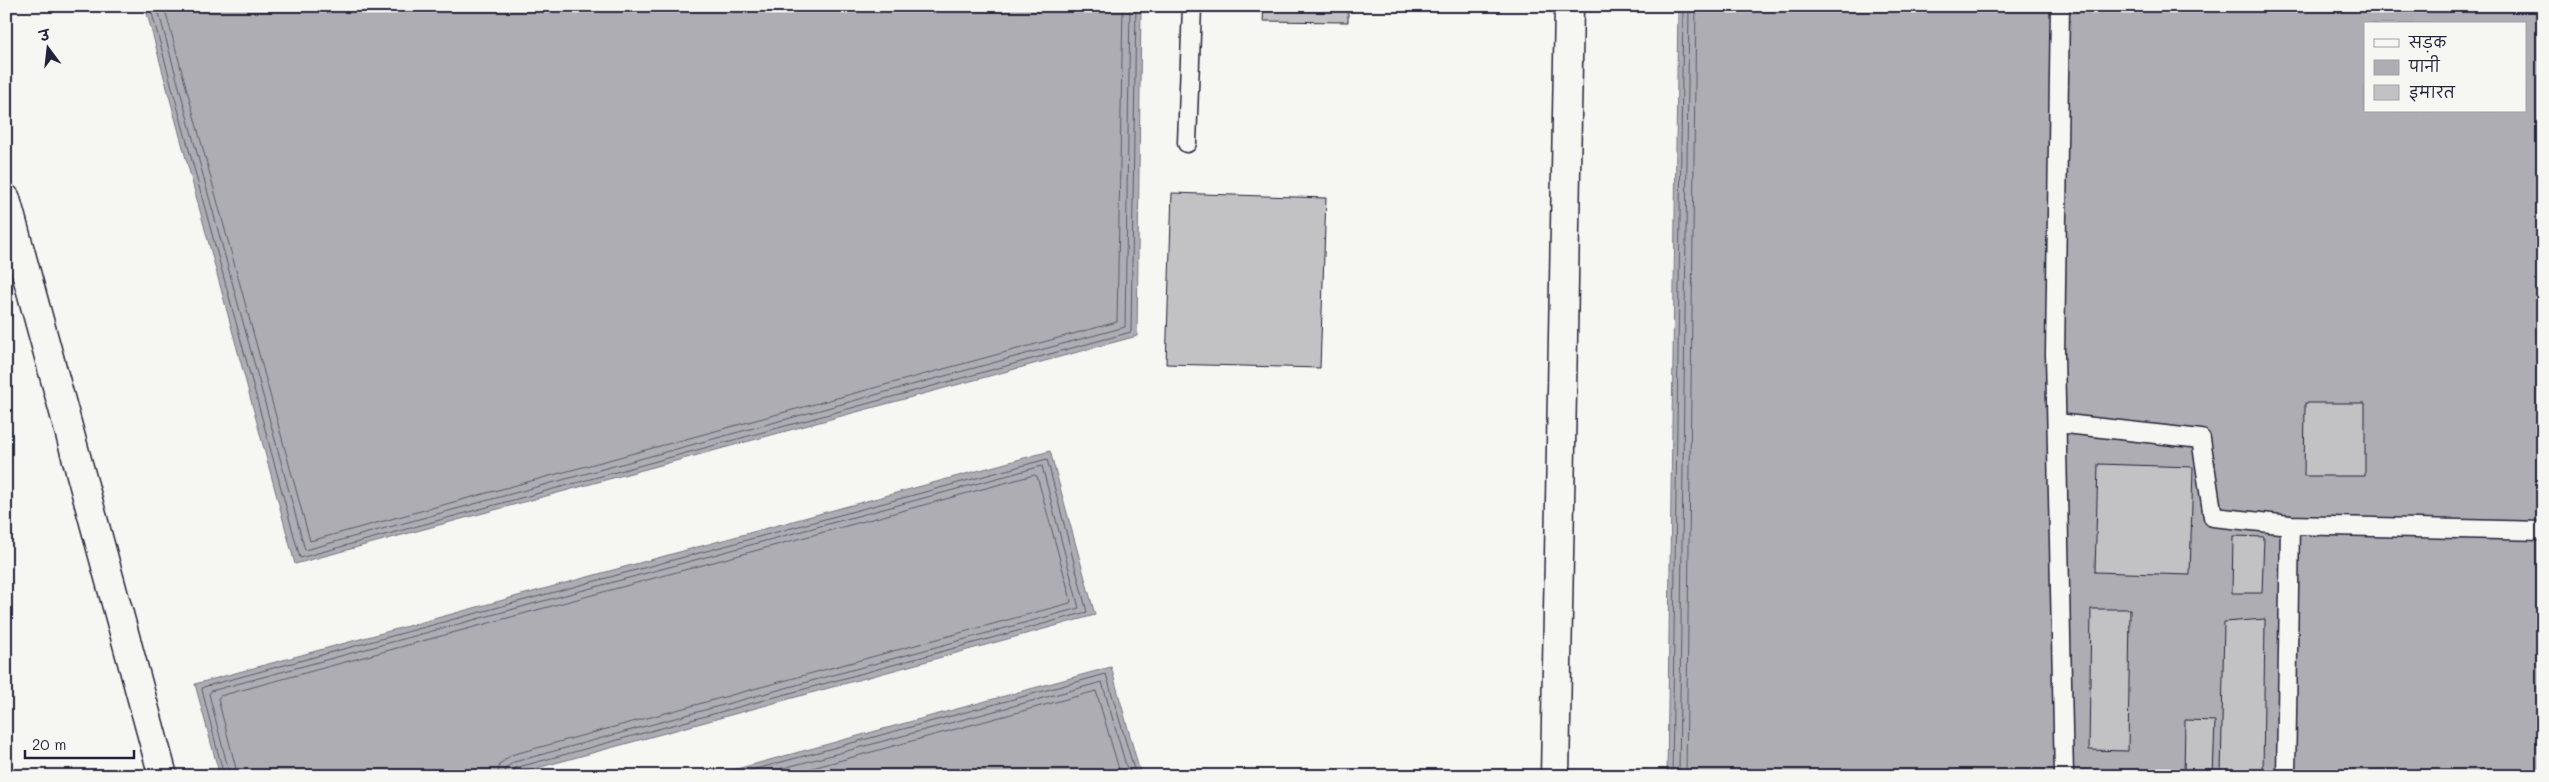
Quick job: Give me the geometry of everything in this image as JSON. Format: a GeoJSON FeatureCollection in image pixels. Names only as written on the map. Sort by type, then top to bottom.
{"type":"FeatureCollection","features":[{"type":"Feature","properties":{"kind":"street"},"geometry":{"type":"LineString","coordinates":[[1555,776],[1569,6]]}},
{"type":"Feature","properties":{"kind":"street"},"geometry":{"type":"LineString","coordinates":[[6,199],[163,776]]}},
{"type":"Feature","properties":{"kind":"lane"},"geometry":{"type":"LineString","coordinates":[[1187,143],[1192,6]]}},
{"type":"Feature","properties":{"kind":"lane"},"geometry":{"type":"LineString","coordinates":[[2060,6],[2055,354],[2064,776]]}},
{"type":"Feature","properties":{"kind":"lane"},"geometry":{"type":"LineString","coordinates":[[2057,423],[2201,439],[2212,517],[2290,525],[2543,531]]}},
{"type":"Feature","properties":{"kind":"lane"},"geometry":{"type":"LineString","coordinates":[[2286,776],[2290,525]]}},
{"type":"Feature","properties":{"kind":"water"},"geometry":{"type":"Polygon","coordinates":[[[145,6],[1141,6],[1137,336],[295,564],[145,6]]]}},
{"type":"Feature","properties":{"kind":"water"},"geometry":{"type":"Polygon","coordinates":[[[1678,6],[2543,6],[2543,776],[1667,776],[1678,6]]]}},
{"type":"Feature","properties":{"kind":"water"},"geometry":{"type":"Polygon","coordinates":[[[1050,451],[1095,615],[508,776],[220,776],[195,684],[1050,451]]]}},
{"type":"Feature","properties":{"kind":"water"},"geometry":{"type":"Polygon","coordinates":[[[1111,667],[1141,776],[711,776],[1111,667]]]}},
{"type":"Feature","properties":{"kind":"building"},"geometry":{"type":"Polygon","coordinates":[[[1264,6],[1348,6],[1348,22],[1263,21],[1264,6]]]}},
{"type":"Feature","properties":{"kind":"building"},"geometry":{"type":"Polygon","coordinates":[[[1172,193],[1326,198],[1320,368],[1166,364],[1172,193]]]}},
{"type":"Feature","properties":{"kind":"building"},"geometry":{"type":"Polygon","coordinates":[[[2305,403],[2365,403],[2365,476],[2304,476],[2305,403]]]}},
{"type":"Feature","properties":{"kind":"building"},"geometry":{"type":"Polygon","coordinates":[[[2098,464],[2193,467],[2190,575],[2095,572],[2098,464]]]}},
{"type":"Feature","properties":{"kind":"building"},"geometry":{"type":"Polygon","coordinates":[[[2233,536],[2264,537],[2262,593],[2232,593],[2233,536]]]}},
{"type":"Feature","properties":{"kind":"building"},"geometry":{"type":"Polygon","coordinates":[[[2091,609],[2130,609],[2128,751],[2089,750],[2091,609]]]}},
{"type":"Feature","properties":{"kind":"building"},"geometry":{"type":"Polygon","coordinates":[[[2265,619],[2263,776],[2221,776],[2224,622],[2265,619]]]}},
{"type":"Feature","properties":{"kind":"building"},"geometry":{"type":"Polygon","coordinates":[[[2185,720],[2215,721],[2213,776],[2184,776],[2185,720]]]}}]}
